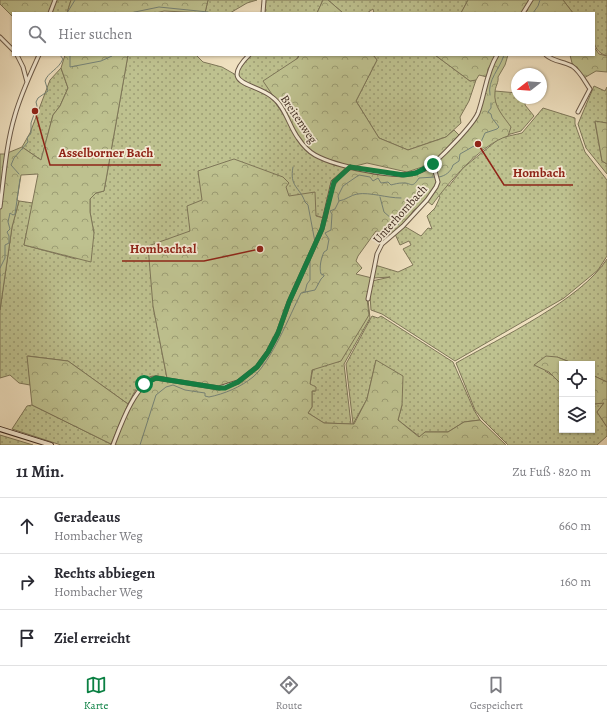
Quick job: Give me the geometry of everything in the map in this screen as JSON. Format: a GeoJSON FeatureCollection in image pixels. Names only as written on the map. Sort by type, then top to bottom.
{"type":"FeatureCollection","features":[{"type":"Feature","properties":{"kind":"main road"},"geometry":{"type":"LineString","coordinates":[[0,429],[51,445]]}},
{"type":"Feature","properties":{"kind":"street"},"geometry":{"type":"LineString","coordinates":[[50,12],[55,0]]}},
{"type":"Feature","properties":{"kind":"street"},"geometry":{"type":"LineString","coordinates":[[263,12],[264,0]]}},
{"type":"Feature","properties":{"kind":"street"},"geometry":{"type":"LineString","coordinates":[[524,12],[531,0]]}},
{"type":"Feature","properties":{"kind":"street"},"geometry":{"type":"LineString","coordinates":[[0,37],[12,49]]}},
{"type":"Feature","properties":{"kind":"street"},"geometry":{"type":"LineString","coordinates":[[18,56],[23,67],[27,82]]}},
{"type":"Feature","properties":{"kind":"street"},"geometry":{"type":"LineString","coordinates":[[0,206],[5,157],[14,116],[39,56]]}},
{"type":"Feature","properties":{"kind":"street","name":"Breitenweg"},"geometry":{"type":"LineString","coordinates":[[247,56],[236,70],[241,81],[272,97],[286,116],[297,138],[309,151],[322,158],[350,167]]}},
{"type":"Feature","properties":{"kind":"street"},"geometry":{"type":"LineString","coordinates":[[113,445],[134,398],[144,384],[150,380],[156,378],[165,379],[219,388],[238,382],[257,367],[268,352],[278,333],[289,302],[322,229],[334,182],[350,167],[404,175],[416,173],[433,164],[476,117],[490,70],[497,56]]}},
{"type":"Feature","properties":{"kind":"street"},"geometry":{"type":"LineString","coordinates":[[547,56],[551,60],[571,65],[578,70],[590,89],[578,112]]}},
{"type":"Feature","properties":{"kind":"street","name":"Unterhombach"},"geometry":{"type":"LineString","coordinates":[[368,299],[377,254],[382,244],[427,200],[436,187],[438,182],[433,164]]}},
{"type":"Feature","properties":{"kind":"green space"},"geometry":{"type":"Polygon","coordinates":[[[0,0],[54,0],[49,12],[12,12],[12,16],[0,4],[0,0]]]}},
{"type":"Feature","properties":{"kind":"green space"},"geometry":{"type":"Polygon","coordinates":[[[56,0],[71,0],[67,12],[51,12],[56,0]]]}},
{"type":"Feature","properties":{"kind":"green space"},"geometry":{"type":"Polygon","coordinates":[[[71,0],[208,0],[205,12],[67,12],[71,0]]]}},
{"type":"Feature","properties":{"kind":"green space"},"geometry":{"type":"Polygon","coordinates":[[[208,0],[257,0],[247,3],[232,12],[205,12],[208,0]]]}},
{"type":"Feature","properties":{"kind":"green space"},"geometry":{"type":"Polygon","coordinates":[[[264,0],[323,0],[317,12],[263,12],[264,0]]]}},
{"type":"Feature","properties":{"kind":"green space"},"geometry":{"type":"Polygon","coordinates":[[[323,0],[328,0],[342,12],[317,12],[323,0]]]}},
{"type":"Feature","properties":{"kind":"green space"},"geometry":{"type":"Polygon","coordinates":[[[328,0],[468,0],[462,12],[374,12],[373,9],[368,12],[342,12],[328,0]]]}},
{"type":"Feature","properties":{"kind":"green space"},"geometry":{"type":"Polygon","coordinates":[[[468,0],[563,0],[572,12],[525,12],[528,10],[526,6],[523,12],[462,12],[468,0]]]}},
{"type":"Feature","properties":{"kind":"green space"},"geometry":{"type":"Polygon","coordinates":[[[563,0],[607,0],[607,56],[597,49],[595,44],[595,12],[572,12],[563,0]]]}},
{"type":"Feature","properties":{"kind":"green space"},"geometry":{"type":"Polygon","coordinates":[[[595,48],[599,54],[607,56],[607,72],[596,71],[584,78],[572,63],[570,56],[595,56],[595,48]]]}},
{"type":"Feature","properties":{"kind":"green space"},"geometry":{"type":"Polygon","coordinates":[[[65,56],[128,56],[104,191],[96,193],[90,199],[90,212],[94,233],[91,262],[24,245],[38,174],[21,175],[17,200],[19,201],[12,227],[0,310],[0,154],[5,154],[22,147],[41,160],[53,115],[60,106],[68,88],[61,68],[65,56]]]}},
{"type":"Feature","properties":{"kind":"green space"},"geometry":{"type":"Polygon","coordinates":[[[128,56],[197,56],[203,62],[222,67],[236,75],[250,87],[272,98],[309,152],[350,168],[332,180],[323,218],[315,215],[289,196],[202,200],[190,231],[153,306],[167,378],[152,376],[142,381],[128,404],[68,361],[28,356],[30,385],[19,383],[10,375],[0,378],[0,310],[12,227],[19,201],[33,203],[24,245],[76,259],[94,233],[90,212],[90,199],[96,193],[104,191],[128,56]]]}},
{"type":"Feature","properties":{"kind":"green space"},"geometry":{"type":"Polygon","coordinates":[[[248,56],[298,56],[273,96],[241,80],[237,75],[239,65],[248,56]]]}},
{"type":"Feature","properties":{"kind":"green space"},"geometry":{"type":"Polygon","coordinates":[[[299,56],[374,56],[377,60],[356,101],[379,138],[408,150],[446,137],[454,130],[459,135],[441,155],[425,166],[407,172],[367,163],[352,167],[322,157],[310,151],[298,137],[286,115],[263,81],[298,58],[299,56]]]}},
{"type":"Feature","properties":{"kind":"green space"},"geometry":{"type":"Polygon","coordinates":[[[374,56],[436,56],[470,81],[476,80],[469,101],[460,117],[461,123],[446,137],[408,150],[379,138],[356,101],[377,60],[374,56]]]}},
{"type":"Feature","properties":{"kind":"green space"},"geometry":{"type":"Polygon","coordinates":[[[436,56],[495,56],[488,69],[487,77],[479,75],[476,80],[470,81],[436,56]]]}},
{"type":"Feature","properties":{"kind":"green space"},"geometry":{"type":"Polygon","coordinates":[[[498,56],[508,56],[505,65],[498,77],[495,97],[497,107],[511,127],[508,136],[498,140],[476,156],[447,186],[432,205],[427,201],[414,210],[401,228],[391,236],[376,231],[356,261],[362,268],[356,274],[372,278],[367,298],[369,315],[341,361],[312,370],[310,384],[316,387],[316,391],[312,391],[312,407],[308,413],[324,423],[354,424],[367,399],[376,360],[403,376],[402,405],[398,420],[419,437],[425,432],[448,432],[464,422],[480,420],[506,445],[114,445],[129,409],[140,391],[152,381],[160,380],[171,382],[170,379],[167,378],[153,306],[148,246],[190,231],[187,206],[202,200],[198,171],[234,159],[283,177],[289,183],[286,187],[289,196],[315,192],[316,216],[327,219],[331,197],[336,184],[345,173],[352,169],[402,177],[417,174],[430,168],[476,121],[491,70],[498,56]]]}},
{"type":"Feature","properties":{"kind":"green space"},"geometry":{"type":"Polygon","coordinates":[[[61,68],[68,88],[60,106],[53,115],[41,160],[22,147],[30,133],[50,80],[61,68]]]}},
{"type":"Feature","properties":{"kind":"green space"},"geometry":{"type":"Polygon","coordinates":[[[594,86],[605,91],[607,87],[607,123],[595,122],[602,161],[607,164],[607,174],[586,148],[578,124],[594,86]]]}},
{"type":"Feature","properties":{"kind":"green space"},"geometry":{"type":"Polygon","coordinates":[[[495,91],[511,92],[511,104],[525,104],[534,116],[521,131],[476,144],[468,129],[475,122],[482,107],[488,113],[495,91]]]}},
{"type":"Feature","properties":{"kind":"green space"},"geometry":{"type":"Polygon","coordinates":[[[543,108],[575,118],[575,124],[585,152],[607,180],[607,256],[598,270],[564,298],[455,361],[382,314],[371,310],[370,296],[372,281],[390,277],[374,278],[375,265],[398,272],[413,265],[403,249],[411,245],[409,241],[400,245],[395,234],[404,226],[421,236],[428,228],[432,229],[427,216],[435,208],[440,197],[435,191],[440,183],[449,186],[463,168],[500,138],[522,133],[543,108]]]}},
{"type":"Feature","properties":{"kind":"green space"},"geometry":{"type":"Polygon","coordinates":[[[595,121],[607,123],[607,164],[602,161],[595,121]]]}},
{"type":"Feature","properties":{"kind":"green space"},"geometry":{"type":"Polygon","coordinates":[[[607,259],[607,382],[595,376],[595,361],[567,361],[557,357],[545,371],[555,377],[559,382],[559,433],[595,433],[595,404],[604,403],[597,412],[607,427],[607,436],[597,445],[508,445],[475,410],[456,363],[538,317],[579,289],[595,274],[607,259]]]}},
{"type":"Feature","properties":{"kind":"green space"},"geometry":{"type":"Polygon","coordinates":[[[368,300],[370,318],[344,364],[351,424],[324,423],[308,413],[312,407],[312,391],[315,391],[310,384],[315,358],[364,307],[368,300]]]}},
{"type":"Feature","properties":{"kind":"green space"},"geometry":{"type":"Polygon","coordinates":[[[372,316],[378,318],[381,316],[453,362],[474,410],[480,420],[464,422],[448,432],[425,432],[420,437],[398,420],[402,405],[376,360],[367,399],[353,424],[346,364],[372,316]]]}},
{"type":"Feature","properties":{"kind":"green space"},"geometry":{"type":"Polygon","coordinates":[[[27,356],[68,361],[128,404],[111,444],[32,405],[27,356]]]}},
{"type":"Feature","properties":{"kind":"green space"},"geometry":{"type":"Polygon","coordinates":[[[546,356],[557,357],[567,361],[559,361],[559,382],[549,372],[534,365],[546,356]]]}},
{"type":"Feature","properties":{"kind":"green space"},"geometry":{"type":"Polygon","coordinates":[[[595,376],[607,382],[607,427],[597,412],[604,403],[595,404],[595,376]]]}},
{"type":"Feature","properties":{"kind":"green space"},"geometry":{"type":"Polygon","coordinates":[[[32,405],[111,444],[61,445],[12,429],[27,406],[32,405]]]}},
{"type":"Feature","properties":{"kind":"green space"},"geometry":{"type":"Polygon","coordinates":[[[0,435],[33,445],[0,445],[0,435]]]}},
{"type":"Feature","properties":{"kind":"waterway"},"geometry":{"type":"LineString","coordinates":[[68,12],[75,0]]}},
{"type":"Feature","properties":{"kind":"waterway"},"geometry":{"type":"LineString","coordinates":[[534,12],[540,0]]}},
{"type":"Feature","properties":{"kind":"waterway"},"geometry":{"type":"LineString","coordinates":[[135,12],[159,7],[208,12]]}},
{"type":"Feature","properties":{"kind":"waterway"},"geometry":{"type":"LineString","coordinates":[[19,174],[11,165],[14,158],[28,142],[27,138],[31,133],[31,123],[37,106],[36,102],[38,98],[48,91],[45,81],[46,78],[61,63],[63,59],[61,56]]}},
{"type":"Feature","properties":{"kind":"waterway"},"geometry":{"type":"LineString","coordinates":[[70,56],[70,67],[101,61],[112,56]]}},
{"type":"Feature","properties":{"kind":"waterway"},"geometry":{"type":"LineString","coordinates":[[490,95],[490,84],[504,56]]}},
{"type":"Feature","properties":{"kind":"waterway"},"geometry":{"type":"LineString","coordinates":[[439,177],[451,170],[453,165],[459,161],[460,154],[481,142],[485,133],[499,127],[492,118],[491,114],[488,112],[491,108],[491,103]]}},
{"type":"Feature","properties":{"kind":"waterway"},"geometry":{"type":"LineString","coordinates":[[293,167],[292,179],[308,205],[315,242]]}},
{"type":"Feature","properties":{"kind":"waterway"},"geometry":{"type":"LineString","coordinates":[[140,445],[156,395],[166,387],[173,385],[185,390],[205,393],[205,396],[209,397],[238,387],[248,381],[260,370],[273,350],[301,293],[315,290],[324,276],[321,274],[320,269],[322,257],[324,252],[327,250],[329,239],[325,233],[331,230],[332,214],[330,211],[335,209],[339,201],[338,196],[343,186],[359,175],[370,177],[373,181],[378,178],[381,183],[388,182],[391,185],[398,183],[413,185],[419,178],[435,177]]}},
{"type":"Feature","properties":{"kind":"waterway"},"geometry":{"type":"LineString","coordinates":[[0,268],[5,258],[5,245],[9,243],[9,236],[7,232],[10,229],[8,222],[10,213],[13,215],[15,214],[20,179]]}},
{"type":"Feature","properties":{"kind":"waterway"},"geometry":{"type":"LineString","coordinates":[[339,201],[362,194],[401,198]]}},
{"type":"Feature","properties":{"kind":"waterway"},"geometry":{"type":"LineString","coordinates":[[380,197],[384,212],[399,225]]}},
{"type":"Feature","properties":{"kind":"waterway"},"geometry":{"type":"LineString","coordinates":[[305,292],[307,284],[310,280],[310,260]]}},
{"type":"Feature","properties":{"kind":"place","name":"Asselborner Bach"},"geometry":{"type":"Point","coordinates":[35,111]}},
{"type":"Feature","properties":{"kind":"place","name":"Hombach"},"geometry":{"type":"Point","coordinates":[478,144]}},
{"type":"Feature","properties":{"kind":"place","name":"Hombachtal"},"geometry":{"type":"Point","coordinates":[260,249]}},
{"type":"Feature","properties":{"kind":"route"},"geometry":{"type":"LineString","coordinates":[[144,384],[156,378],[225,388],[244,378],[257,367],[268,352],[278,333],[289,302],[322,229],[334,182],[350,167],[404,175],[416,173],[433,164]]}}]}
